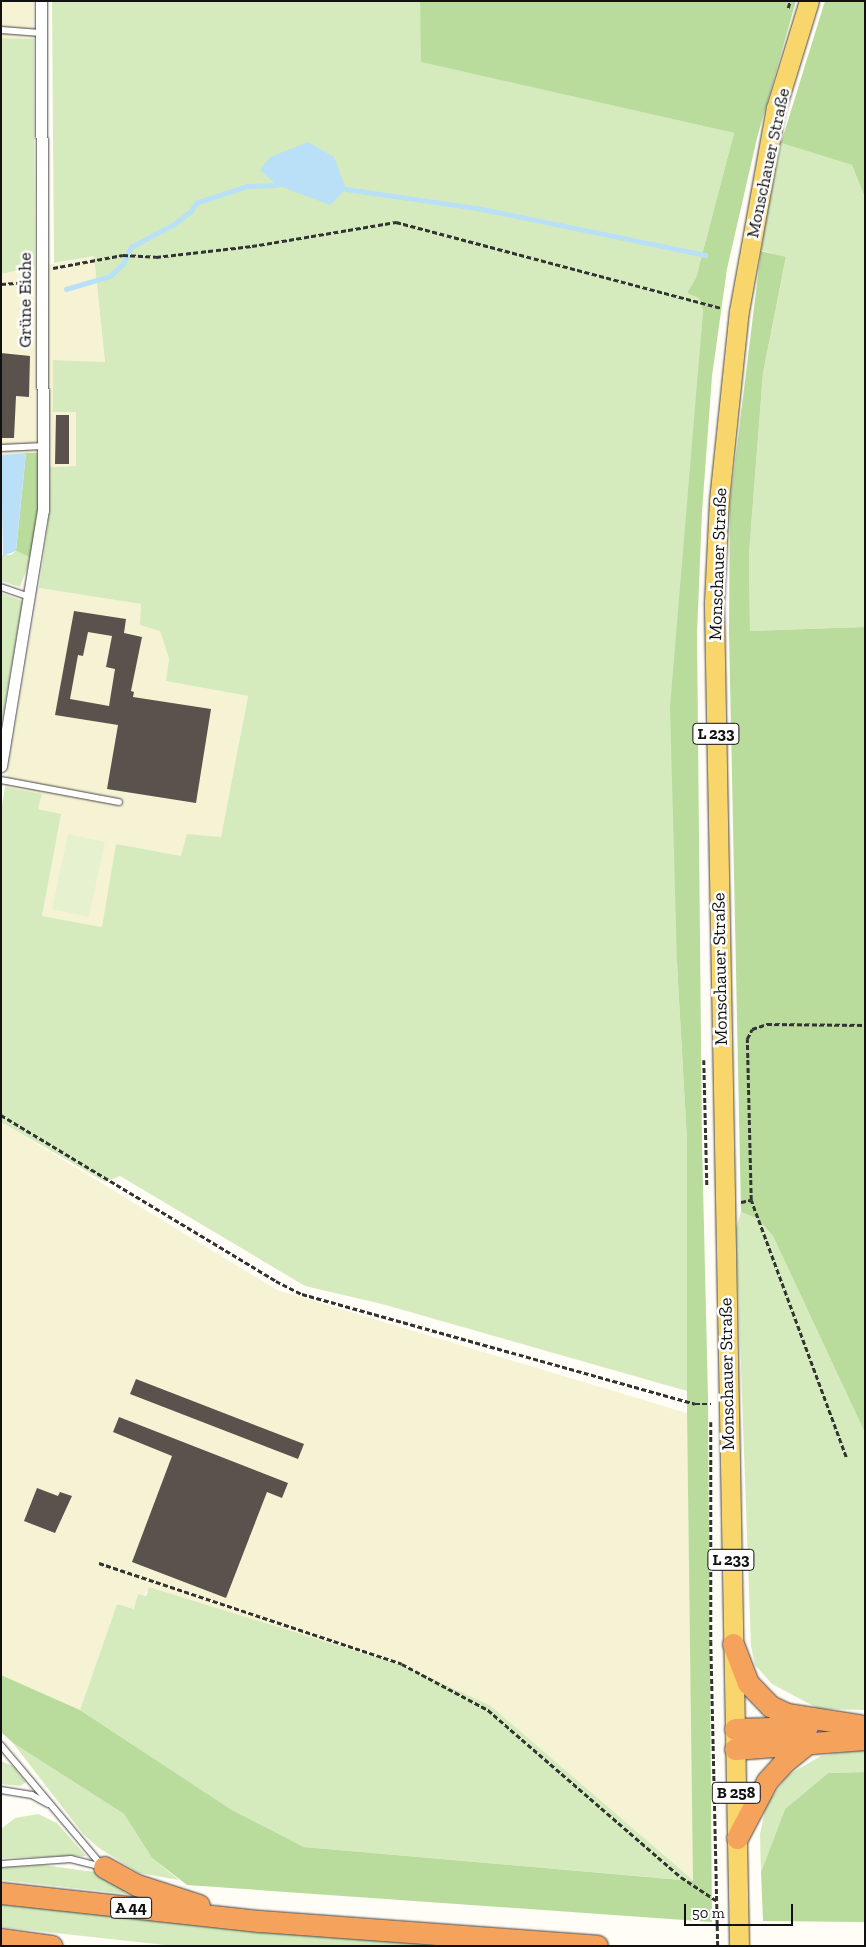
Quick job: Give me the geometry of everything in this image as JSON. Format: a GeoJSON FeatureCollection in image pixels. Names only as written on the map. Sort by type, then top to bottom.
{"type":"FeatureCollection","features":[{"type":"Feature","properties":{"kind":"highway"},"geometry":{"type":"LineString","coordinates":[[733,1644],[748,1683],[770,1706],[787,1714],[863,1730]]}},
{"type":"Feature","properties":{"kind":"highway"},"geometry":{"type":"LineString","coordinates":[[735,1739],[863,1730]]}},
{"type":"Feature","properties":{"kind":"highway"},"geometry":{"type":"LineString","coordinates":[[735,1739],[804,1746],[863,1730]]}},
{"type":"Feature","properties":{"kind":"highway"},"geometry":{"type":"LineString","coordinates":[[736,1838],[767,1781],[783,1763],[804,1746]]}},
{"type":"Feature","properties":{"kind":"highway"},"geometry":{"type":"LineString","coordinates":[[104,1867],[137,1885],[188,1902],[260,1922]]}},
{"type":"Feature","properties":{"kind":"highway","name":"A 44"},"geometry":{"type":"LineString","coordinates":[[1,1893],[260,1922],[597,1946]]}},
{"type":"Feature","properties":{"kind":"highway"},"geometry":{"type":"LineString","coordinates":[[1,1939],[52,1946]]}},
{"type":"Feature","properties":{"kind":"main road","name":"Monschauer Straße"},"geometry":{"type":"LineString","coordinates":[[738,1946],[714,602],[719,500],[739,311],[776,108],[810,1]]}},
{"type":"Feature","properties":{"kind":"street","name":"Grüne Eiche"},"geometry":{"type":"LineString","coordinates":[[1,766],[31,598],[43,510],[41,1]]}},
{"type":"Feature","properties":{"kind":"lane"},"geometry":{"type":"LineString","coordinates":[[1,30],[41,32]]}},
{"type":"Feature","properties":{"kind":"lane"},"geometry":{"type":"LineString","coordinates":[[1,448],[43,446]]}},
{"type":"Feature","properties":{"kind":"lane"},"geometry":{"type":"LineString","coordinates":[[1,587],[31,598]]}},
{"type":"Feature","properties":{"kind":"lane"},"geometry":{"type":"LineString","coordinates":[[1,780],[119,802]]}},
{"type":"Feature","properties":{"kind":"lane"},"geometry":{"type":"LineString","coordinates":[[1,1745],[104,1867]]}},
{"type":"Feature","properties":{"kind":"lane"},"geometry":{"type":"LineString","coordinates":[[1,1790],[32,1795],[56,1810]]}},
{"type":"Feature","properties":{"kind":"lane"},"geometry":{"type":"LineString","coordinates":[[1,1864],[70,1859],[104,1867]]}},
{"type":"Feature","properties":{"kind":"path"},"geometry":{"type":"LineString","coordinates":[[1,284],[29,282],[42,271],[123,255],[182,254],[396,222],[739,311]]}},
{"type":"Feature","properties":{"kind":"path"},"geometry":{"type":"LineString","coordinates":[[846,1457],[751,1200],[747,1038],[752,1030],[766,1024],[865,1025]]}},
{"type":"Feature","properties":{"kind":"path"},"geometry":{"type":"LineString","coordinates":[[1,1115],[276,1282],[302,1294],[695,1404],[711,1404],[711,1641],[718,1946]]}},
{"type":"Feature","properties":{"kind":"path"},"geometry":{"type":"LineString","coordinates":[[99,1563],[402,1664],[488,1710],[680,1877],[717,1901]]}},
{"type":"Feature","properties":{"kind":"shaded area"},"geometry":{"type":"Polygon","coordinates":[[[1,1],[34,1],[34,39],[1,38],[1,1]]]}},
{"type":"Feature","properties":{"kind":"shaded area"},"geometry":{"type":"Polygon","coordinates":[[[94,256],[105,363],[54,360],[76,412],[76,466],[38,467],[38,453],[1,455],[1,274],[94,256]]]}},
{"type":"Feature","properties":{"kind":"shaded area"},"geometry":{"type":"Polygon","coordinates":[[[39,588],[142,604],[160,631],[169,659],[167,681],[248,696],[221,838],[181,856],[102,927],[42,916],[60,814],[38,809],[42,794],[5,787],[39,588]]]}},
{"type":"Feature","properties":{"kind":"shaded area"},"geometry":{"type":"Polygon","coordinates":[[[1,1122],[277,1290],[687,1413],[694,1881],[491,1706],[150,1587],[134,1609],[117,1604],[80,1710],[1,1675],[1,1122]]]}},
{"type":"Feature","properties":{"kind":"green space"},"geometry":{"type":"Polygon","coordinates":[[[52,1],[420,1],[422,62],[734,133],[696,278],[687,293],[699,297],[703,311],[678,641],[677,964],[687,1141],[687,1391],[382,1304],[305,1286],[120,1176],[105,1182],[1,1122],[1,812],[5,787],[42,794],[38,809],[61,814],[42,916],[102,927],[116,844],[181,856],[187,834],[221,837],[248,696],[166,681],[169,659],[160,631],[140,625],[141,604],[39,588],[48,526],[50,467],[76,466],[76,412],[53,412],[53,360],[105,362],[94,256],[54,263],[52,1]]]}},
{"type":"Feature","properties":{"kind":"green space"},"geometry":{"type":"Polygon","coordinates":[[[420,1],[796,1],[757,138],[727,269],[712,376],[702,512],[697,633],[702,1143],[708,1397],[712,1922],[187,1885],[152,1858],[124,1814],[13,1743],[1,1732],[1,1675],[80,1710],[232,1810],[304,1847],[693,1881],[687,1413],[687,1141],[677,964],[670,707],[703,311],[699,298],[687,293],[696,278],[734,133],[421,62],[420,1]]]}},
{"type":"Feature","properties":{"kind":"green space"},"geometry":{"type":"Polygon","coordinates":[[[825,1],[865,1],[865,198],[852,165],[781,143],[825,1]]]}},
{"type":"Feature","properties":{"kind":"green space"},"geometry":{"type":"Polygon","coordinates":[[[1,38],[34,39],[35,267],[1,274],[1,38]]]}},
{"type":"Feature","properties":{"kind":"green space"},"geometry":{"type":"Polygon","coordinates":[[[781,143],[852,165],[865,198],[865,627],[750,631],[749,554],[763,373],[786,258],[761,250],[781,143]]]}},
{"type":"Feature","properties":{"kind":"green space"},"geometry":{"type":"Polygon","coordinates":[[[761,251],[786,257],[763,373],[749,554],[750,631],[865,627],[865,1433],[773,1236],[758,1219],[741,1212],[729,632],[730,503],[761,251]]]}},
{"type":"Feature","properties":{"kind":"green space"},"geometry":{"type":"Polygon","coordinates":[[[26,453],[38,453],[38,525],[31,558],[16,551],[26,453]]]}},
{"type":"Feature","properties":{"kind":"green space"},"geometry":{"type":"Polygon","coordinates":[[[16,551],[31,558],[20,587],[1,581],[1,555],[11,555],[16,551]]]}},
{"type":"Feature","properties":{"kind":"green space"},"geometry":{"type":"Polygon","coordinates":[[[1,593],[23,601],[1,725],[1,593]]]}},
{"type":"Feature","properties":{"kind":"green space"},"geometry":{"type":"Polygon","coordinates":[[[68,834],[105,842],[89,917],[52,909],[68,834]]]}},
{"type":"Feature","properties":{"kind":"green space"},"geometry":{"type":"Polygon","coordinates":[[[741,1212],[758,1219],[773,1236],[865,1433],[865,1710],[819,1709],[772,1684],[755,1665],[751,1646],[736,1229],[741,1212]]]}},
{"type":"Feature","properties":{"kind":"green space"},"geometry":{"type":"Polygon","coordinates":[[[149,1587],[407,1667],[491,1706],[694,1881],[304,1847],[232,1810],[80,1710],[117,1604],[134,1609],[138,1594],[146,1596],[149,1587]]]}},
{"type":"Feature","properties":{"kind":"green space"},"geometry":{"type":"Polygon","coordinates":[[[13,1743],[124,1814],[152,1858],[179,1880],[139,1873],[99,1848],[83,1834],[13,1743]]]}},
{"type":"Feature","properties":{"kind":"green space"},"geometry":{"type":"Polygon","coordinates":[[[865,1749],[865,1772],[828,1773],[785,1809],[761,1872],[760,1834],[766,1805],[788,1775],[821,1756],[865,1749]]]}},
{"type":"Feature","properties":{"kind":"green space"},"geometry":{"type":"Polygon","coordinates":[[[1,1761],[13,1766],[26,1782],[20,1786],[1,1784],[1,1761]]]}},
{"type":"Feature","properties":{"kind":"green space"},"geometry":{"type":"Polygon","coordinates":[[[865,1772],[865,1922],[763,1921],[761,1872],[785,1809],[828,1773],[865,1772]]]}},
{"type":"Feature","properties":{"kind":"green space"},"geometry":{"type":"Polygon","coordinates":[[[38,1814],[57,1823],[86,1856],[1,1858],[1,1829],[15,1818],[38,1814]]]}},
{"type":"Feature","properties":{"kind":"green space"},"geometry":{"type":"Polygon","coordinates":[[[43,1865],[95,1872],[126,1886],[124,1892],[128,1894],[1,1880],[1,1868],[43,1865]]]}},
{"type":"Feature","properties":{"kind":"green space"},"geometry":{"type":"Polygon","coordinates":[[[1,1902],[459,1946],[165,1945],[1,1927],[1,1902]]]}},
{"type":"Feature","properties":{"kind":"water"},"geometry":{"type":"Polygon","coordinates":[[[308,142],[334,157],[346,189],[330,205],[277,185],[260,170],[270,157],[308,142]]]}},
{"type":"Feature","properties":{"kind":"water"},"geometry":{"type":"Polygon","coordinates":[[[26,453],[16,551],[3,556],[1,455],[26,453]]]}},
{"type":"Feature","properties":{"kind":"building"},"geometry":{"type":"Polygon","coordinates":[[[1,353],[30,356],[29,397],[16,396],[14,438],[1,438],[1,353]]]}},
{"type":"Feature","properties":{"kind":"building"},"geometry":{"type":"Polygon","coordinates":[[[56,415],[69,415],[69,464],[55,464],[56,415]]]}},
{"type":"Feature","properties":{"kind":"building"},"geometry":{"type":"Polygon","coordinates":[[[74,611],[126,619],[124,633],[142,637],[131,691],[134,692],[133,697],[211,709],[196,803],[107,789],[118,725],[55,715],[74,611]],[[88,632],[83,656],[78,655],[70,699],[109,706],[115,669],[106,667],[112,636],[88,632]]]}},
{"type":"Feature","properties":{"kind":"building"},"geometry":{"type":"Polygon","coordinates":[[[136,1379],[304,1444],[298,1459],[130,1394],[136,1379]]]}},
{"type":"Feature","properties":{"kind":"building"},"geometry":{"type":"Polygon","coordinates":[[[119,1417],[288,1483],[282,1498],[267,1492],[226,1598],[132,1562],[172,1456],[113,1432],[119,1417]]]}},
{"type":"Feature","properties":{"kind":"building"},"geometry":{"type":"Polygon","coordinates":[[[37,1488],[58,1496],[60,1492],[72,1496],[55,1533],[24,1521],[37,1488]]]}},
{"type":"Feature","properties":{"kind":"waterway"},"geometry":{"type":"LineString","coordinates":[[66,289],[110,276],[123,264],[131,247],[174,224],[191,211],[196,203],[247,186],[277,185]]}},
{"type":"Feature","properties":{"kind":"waterway"},"geometry":{"type":"LineString","coordinates":[[346,189],[477,208],[705,255]]}}]}
